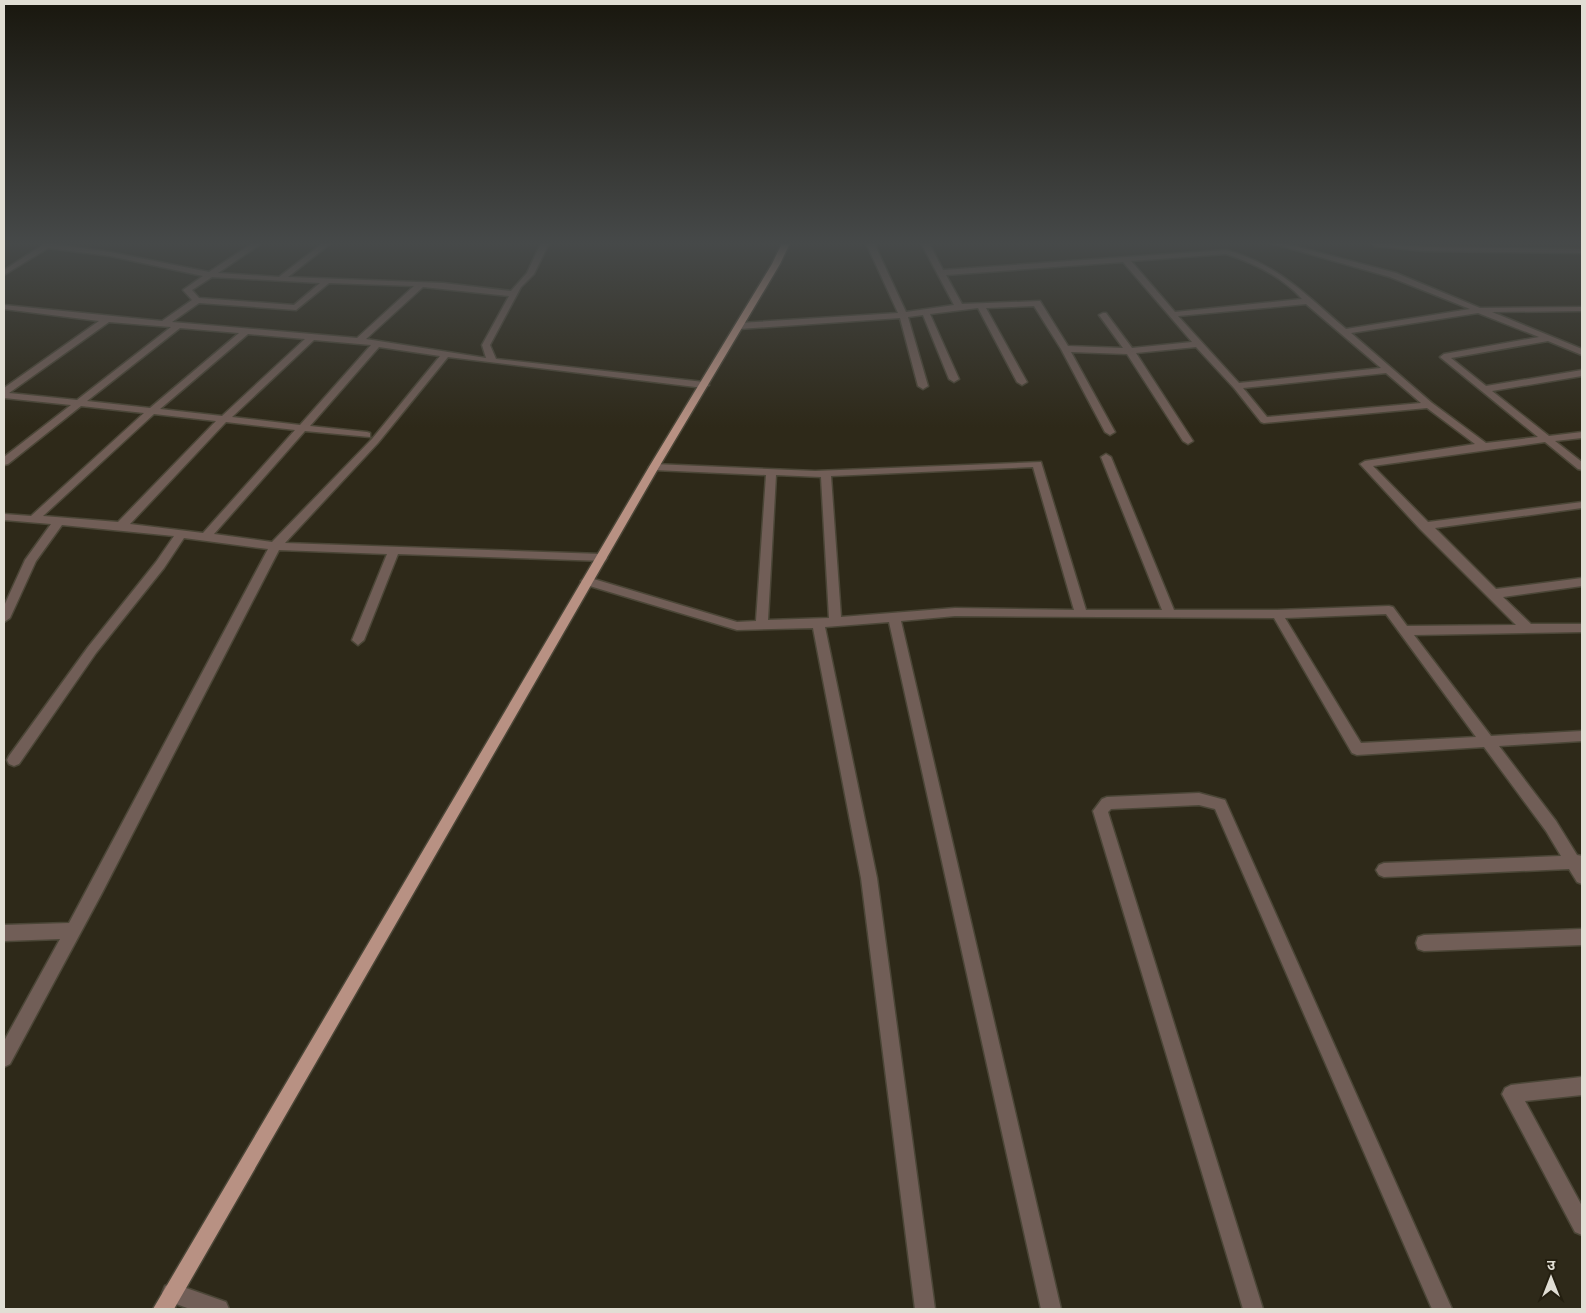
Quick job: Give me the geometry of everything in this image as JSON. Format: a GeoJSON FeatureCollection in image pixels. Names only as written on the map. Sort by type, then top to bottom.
{"type":"FeatureCollection","features":[{"type":"Feature","properties":{"kind":"main road"},"geometry":{"type":"LineString","coordinates":[[167,1301],[654,467],[751,304]]}},
{"type":"Feature","properties":{"kind":"street"},"geometry":{"type":"LineString","coordinates":[[165,323],[190,304]]}},
{"type":"Feature","properties":{"kind":"street"},"geometry":{"type":"LineString","coordinates":[[249,304],[296,308],[300,304]]}},
{"type":"Feature","properties":{"kind":"street"},"geometry":{"type":"LineString","coordinates":[[359,340],[399,304]]}},
{"type":"Feature","properties":{"kind":"street"},"geometry":{"type":"LineString","coordinates":[[492,360],[486,345],[508,304]]}},
{"type":"Feature","properties":{"kind":"street"},"geometry":{"type":"LineString","coordinates":[[898,304],[903,315],[923,386]]}},
{"type":"Feature","properties":{"kind":"street"},"geometry":{"type":"LineString","coordinates":[[957,304],[959,308]]}},
{"type":"Feature","properties":{"kind":"street"},"geometry":{"type":"LineString","coordinates":[[739,326],[903,315],[959,308],[1019,304]]}},
{"type":"Feature","properties":{"kind":"street"},"geometry":{"type":"LineString","coordinates":[[1038,304],[1065,349],[1110,432]]}},
{"type":"Feature","properties":{"kind":"street"},"geometry":{"type":"LineString","coordinates":[[1165,304],[1198,344],[1237,386],[1264,420],[1429,405]]}},
{"type":"Feature","properties":{"kind":"street"},"geometry":{"type":"LineString","coordinates":[[1174,314],[1274,304]]}},
{"type":"Feature","properties":{"kind":"street"},"geometry":{"type":"LineString","coordinates":[[1312,304],[1429,405],[1484,446]]}},
{"type":"Feature","properties":{"kind":"street"},"geometry":{"type":"LineString","coordinates":[[1465,304],[1582,352]]}},
{"type":"Feature","properties":{"kind":"street"},"geometry":{"type":"LineString","coordinates":[[4,306],[107,319],[359,340],[492,360],[704,385]]}},
{"type":"Feature","properties":{"kind":"street"},"geometry":{"type":"LineString","coordinates":[[981,307],[1022,382]]}},
{"type":"Feature","properties":{"kind":"street"},"geometry":{"type":"LineString","coordinates":[[1344,332],[1479,310],[1582,309]]}},
{"type":"Feature","properties":{"kind":"street"},"geometry":{"type":"LineString","coordinates":[[926,313],[954,379]]}},
{"type":"Feature","properties":{"kind":"street"},"geometry":{"type":"LineString","coordinates":[[1103,315],[1130,351],[1188,442]]}},
{"type":"Feature","properties":{"kind":"street"},"geometry":{"type":"LineString","coordinates":[[4,394],[107,319]]}},
{"type":"Feature","properties":{"kind":"street"},"geometry":{"type":"LineString","coordinates":[[4,462],[180,324]]}},
{"type":"Feature","properties":{"kind":"street"},"geometry":{"type":"LineString","coordinates":[[34,519],[151,412],[246,331]]}},
{"type":"Feature","properties":{"kind":"street"},"geometry":{"type":"LineString","coordinates":[[121,526],[223,420],[312,336]]}},
{"type":"Feature","properties":{"kind":"street"},"geometry":{"type":"LineString","coordinates":[[1550,338],[1444,357],[1582,467]]}},
{"type":"Feature","properties":{"kind":"street"},"geometry":{"type":"LineString","coordinates":[[206,536],[301,427],[378,343]]}},
{"type":"Feature","properties":{"kind":"street"},"geometry":{"type":"LineString","coordinates":[[1065,349],[1130,351],[1198,344]]}},
{"type":"Feature","properties":{"kind":"street"},"geometry":{"type":"LineString","coordinates":[[4,1058],[74,931],[275,546],[375,441],[447,353]]}},
{"type":"Feature","properties":{"kind":"street"},"geometry":{"type":"LineString","coordinates":[[1237,386],[1390,370]]}},
{"type":"Feature","properties":{"kind":"street"},"geometry":{"type":"LineString","coordinates":[[1485,389],[1582,373]]}},
{"type":"Feature","properties":{"kind":"street"},"geometry":{"type":"LineString","coordinates":[[4,394],[78,404],[367,435]]}},
{"type":"Feature","properties":{"kind":"street"},"geometry":{"type":"LineString","coordinates":[[1528,629],[1424,526],[1365,464],[1484,446],[1582,435]]}},
{"type":"Feature","properties":{"kind":"street"},"geometry":{"type":"LineString","coordinates":[[1106,458],[1170,614]]}},
{"type":"Feature","properties":{"kind":"street"},"geometry":{"type":"LineString","coordinates":[[654,467],[826,474],[1037,464],[1081,614]]}},
{"type":"Feature","properties":{"kind":"street"},"geometry":{"type":"LineString","coordinates":[[762,624],[771,472]]}},
{"type":"Feature","properties":{"kind":"street"},"geometry":{"type":"LineString","coordinates":[[826,474],[835,622]]}},
{"type":"Feature","properties":{"kind":"street"},"geometry":{"type":"LineString","coordinates":[[1424,526],[1582,505]]}},
{"type":"Feature","properties":{"kind":"street"},"geometry":{"type":"LineString","coordinates":[[4,517],[121,526],[275,546],[601,558]]}},
{"type":"Feature","properties":{"kind":"street"},"geometry":{"type":"LineString","coordinates":[[4,618],[31,560],[58,522]]}},
{"type":"Feature","properties":{"kind":"street"},"geometry":{"type":"LineString","coordinates":[[14,760],[92,650],[160,565],[182,533]]}},
{"type":"Feature","properties":{"kind":"street"},"geometry":{"type":"LineString","coordinates":[[358,640],[394,551]]}},
{"type":"Feature","properties":{"kind":"street"},"geometry":{"type":"LineString","coordinates":[[587,582],[737,626],[835,622],[955,612],[1277,614],[1389,610],[1485,742],[1578,862],[1582,877]]}},
{"type":"Feature","properties":{"kind":"street"},"geometry":{"type":"LineString","coordinates":[[1492,594],[1582,582]]}},
{"type":"Feature","properties":{"kind":"street"},"geometry":{"type":"LineString","coordinates":[[1277,614],[1357,749],[1582,736]]}},
{"type":"Feature","properties":{"kind":"street"},"geometry":{"type":"LineString","coordinates":[[894,616],[1051,1309]]}},
{"type":"Feature","properties":{"kind":"street"},"geometry":{"type":"LineString","coordinates":[[818,623],[869,878],[925,1309]]}},
{"type":"Feature","properties":{"kind":"street"},"geometry":{"type":"LineString","coordinates":[[1404,630],[1582,628]]}},
{"type":"Feature","properties":{"kind":"street"},"geometry":{"type":"LineString","coordinates":[[1253,1309],[1100,811],[1107,803],[1199,799],[1220,804],[1442,1309]]}},
{"type":"Feature","properties":{"kind":"street"},"geometry":{"type":"LineString","coordinates":[[1384,870],[1578,862]]}},
{"type":"Feature","properties":{"kind":"street"},"geometry":{"type":"LineString","coordinates":[[4,933],[74,931]]}},
{"type":"Feature","properties":{"kind":"street"},"geometry":{"type":"LineString","coordinates":[[1424,943],[1582,937]]}},
{"type":"Feature","properties":{"kind":"street"},"geometry":{"type":"LineString","coordinates":[[1582,1086],[1511,1094],[1582,1226]]}},
{"type":"Feature","properties":{"kind":"street"},"geometry":{"type":"LineString","coordinates":[[167,1301],[219,1309]]}}]}
